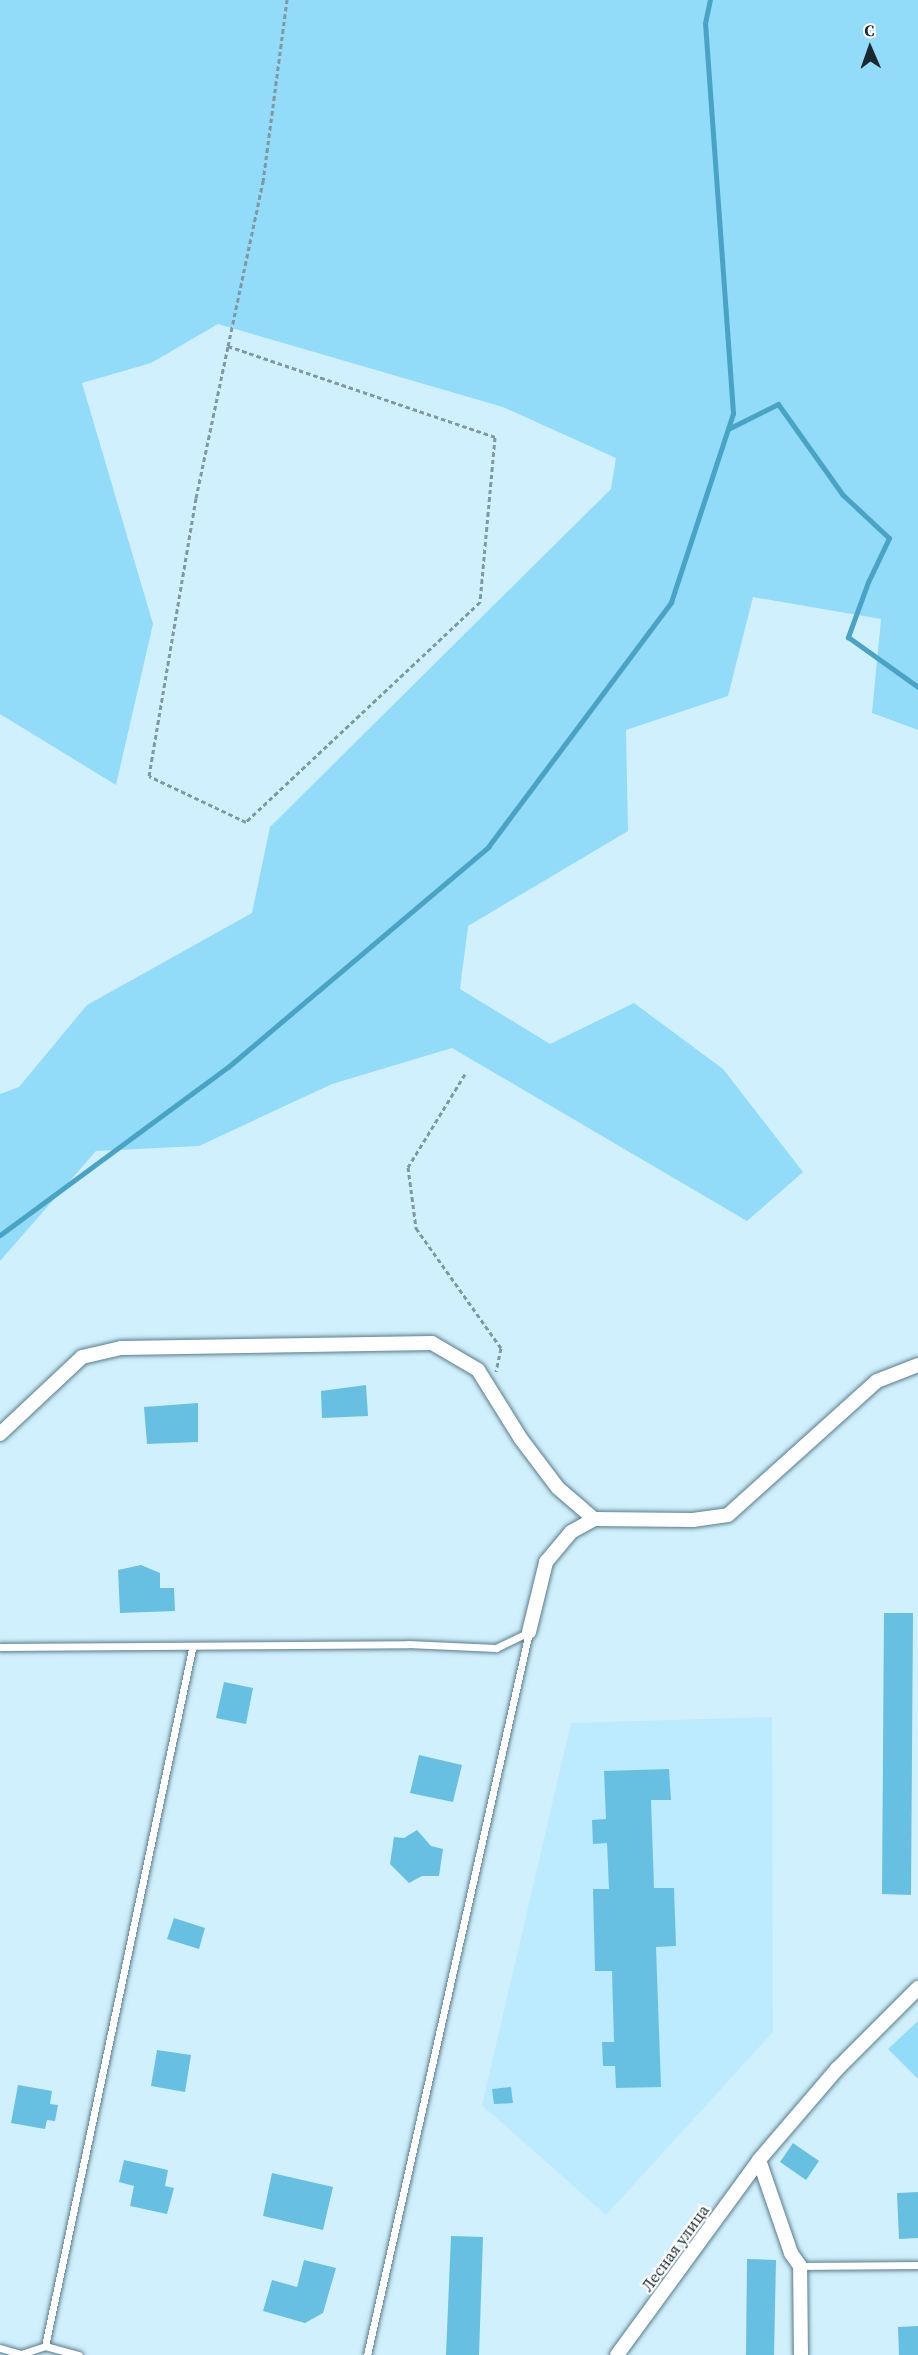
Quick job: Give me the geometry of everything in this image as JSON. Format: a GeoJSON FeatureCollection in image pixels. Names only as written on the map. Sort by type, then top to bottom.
{"type":"FeatureCollection","features":[{"type":"Feature","properties":{"kind":"street"},"geometry":{"type":"LineString","coordinates":[[0,1434],[32,1407],[82,1357],[122,1348],[432,1344],[478,1370],[521,1439],[558,1488],[594,1519]]}},
{"type":"Feature","properties":{"kind":"street"},"geometry":{"type":"LineString","coordinates":[[529,1632],[546,1562],[571,1532],[594,1519],[693,1520],[728,1515],[877,1381],[918,1365]]}},
{"type":"Feature","properties":{"kind":"street","name":"Лесная улица"},"geometry":{"type":"LineString","coordinates":[[617,2355],[759,2160],[837,2069],[918,1988]]}},
{"type":"Feature","properties":{"kind":"street"},"geometry":{"type":"LineString","coordinates":[[759,2160],[791,2253],[800,2266],[801,2355]]}},
{"type":"Feature","properties":{"kind":"lane"},"geometry":{"type":"LineString","coordinates":[[0,1647],[192,1648],[408,1644],[496,1648],[529,1632]]}},
{"type":"Feature","properties":{"kind":"lane"},"geometry":{"type":"LineString","coordinates":[[367,2355],[529,1632]]}},
{"type":"Feature","properties":{"kind":"lane"},"geometry":{"type":"LineString","coordinates":[[45,2346],[192,1648]]}},
{"type":"Feature","properties":{"kind":"lane"},"geometry":{"type":"LineString","coordinates":[[800,2266],[918,2265]]}},
{"type":"Feature","properties":{"kind":"lane"},"geometry":{"type":"LineString","coordinates":[[0,2348],[21,2354],[45,2346],[79,2355]]}},
{"type":"Feature","properties":{"kind":"path"},"geometry":{"type":"LineString","coordinates":[[228,346],[495,437],[480,602],[246,822],[149,776],[196,498],[228,346],[263,182],[287,0]]}},
{"type":"Feature","properties":{"kind":"path"},"geometry":{"type":"LineString","coordinates":[[465,1074],[408,1167],[416,1228],[501,1347],[491,1390]]}},
{"type":"Feature","properties":{"kind":"shaded area"},"geometry":{"type":"Polygon","coordinates":[[[0,0],[918,0],[918,730],[872,713],[881,619],[753,597],[728,696],[626,730],[628,831],[468,926],[460,989],[550,1044],[634,1003],[723,1069],[803,1172],[747,1221],[452,1048],[332,1084],[199,1146],[96,1151],[0,1261],[0,1094],[19,1087],[87,1005],[252,913],[270,827],[611,489],[616,458],[503,407],[218,324],[151,363],[82,383],[153,624],[116,785],[0,714],[0,0]]]}},
{"type":"Feature","properties":{"kind":"shaded area"},"geometry":{"type":"Polygon","coordinates":[[[772,1717],[773,2032],[606,2215],[482,2105],[571,1723],[772,1717]]]}},
{"type":"Feature","properties":{"kind":"shaded area"},"geometry":{"type":"Polygon","coordinates":[[[918,2021],[918,2078],[917,2078],[888,2049],[918,2021]]]}},
{"type":"Feature","properties":{"kind":"building"},"geometry":{"type":"Polygon","coordinates":[[[366,1385],[368,1416],[322,1418],[321,1391],[366,1385]]]}},
{"type":"Feature","properties":{"kind":"building"},"geometry":{"type":"Polygon","coordinates":[[[198,1403],[198,1442],[147,1444],[144,1407],[198,1403]]]}},
{"type":"Feature","properties":{"kind":"building"},"geometry":{"type":"Polygon","coordinates":[[[141,1565],[160,1573],[160,1588],[174,1588],[175,1611],[120,1613],[118,1570],[141,1565]]]}},
{"type":"Feature","properties":{"kind":"building"},"geometry":{"type":"Polygon","coordinates":[[[884,1613],[913,1613],[911,1895],[882,1894],[884,1613]]]}},
{"type":"Feature","properties":{"kind":"building"},"geometry":{"type":"Polygon","coordinates":[[[224,1682],[253,1688],[246,1724],[216,1718],[224,1682]]]}},
{"type":"Feature","properties":{"kind":"building"},"geometry":{"type":"Polygon","coordinates":[[[419,1755],[462,1765],[453,1802],[410,1793],[419,1755]]]}},
{"type":"Feature","properties":{"kind":"building"},"geometry":{"type":"Polygon","coordinates":[[[669,1769],[671,1800],[651,1800],[654,1888],[674,1888],[676,1946],[656,1947],[661,2087],[616,2088],[615,2066],[603,2066],[602,2042],[614,2042],[612,1971],[595,1971],[593,1889],[609,1889],[607,1843],[593,1844],[592,1820],[606,1819],[604,1771],[669,1769]]]}},
{"type":"Feature","properties":{"kind":"building"},"geometry":{"type":"Polygon","coordinates":[[[417,1830],[431,1846],[443,1849],[439,1876],[422,1876],[409,1883],[390,1864],[394,1837],[404,1838],[417,1830]]]}},
{"type":"Feature","properties":{"kind":"building"},"geometry":{"type":"Polygon","coordinates":[[[174,1918],[205,1928],[199,1949],[167,1939],[174,1918]]]}},
{"type":"Feature","properties":{"kind":"building"},"geometry":{"type":"Polygon","coordinates":[[[157,2050],[191,2055],[185,2092],[151,2086],[157,2050]]]}},
{"type":"Feature","properties":{"kind":"building"},"geometry":{"type":"Polygon","coordinates":[[[18,2085],[52,2091],[50,2104],[58,2105],[55,2121],[47,2120],[45,2129],[11,2123],[18,2085]]]}},
{"type":"Feature","properties":{"kind":"building"},"geometry":{"type":"Polygon","coordinates":[[[511,2087],[513,2103],[494,2104],[492,2089],[511,2087]]]}},
{"type":"Feature","properties":{"kind":"building"},"geometry":{"type":"Polygon","coordinates":[[[793,2143],[819,2161],[806,2180],[780,2162],[793,2143]]]}},
{"type":"Feature","properties":{"kind":"building"},"geometry":{"type":"Polygon","coordinates":[[[124,2160],[168,2170],[165,2186],[174,2188],[167,2214],[130,2206],[134,2186],[119,2182],[124,2160]]]}},
{"type":"Feature","properties":{"kind":"building"},"geometry":{"type":"Polygon","coordinates":[[[272,2173],[333,2187],[323,2230],[263,2216],[272,2173]]]}},
{"type":"Feature","properties":{"kind":"building"},"geometry":{"type":"Polygon","coordinates":[[[918,2192],[918,2238],[899,2239],[897,2193],[918,2192]]]}},
{"type":"Feature","properties":{"kind":"building"},"geometry":{"type":"Polygon","coordinates":[[[451,2236],[483,2237],[479,2355],[446,2355],[451,2236]]]}},
{"type":"Feature","properties":{"kind":"building"},"geometry":{"type":"Polygon","coordinates":[[[747,2259],[776,2260],[774,2355],[746,2355],[747,2259]]]}},
{"type":"Feature","properties":{"kind":"building"},"geometry":{"type":"Polygon","coordinates":[[[304,2260],[336,2268],[323,2313],[305,2323],[263,2311],[272,2280],[297,2287],[304,2260]]]}},
{"type":"Feature","properties":{"kind":"building"},"geometry":{"type":"Polygon","coordinates":[[[918,2326],[918,2355],[899,2355],[898,2327],[918,2326]]]}},
{"type":"Feature","properties":{"kind":"waterway"},"geometry":{"type":"LineString","coordinates":[[0,1235],[228,1067],[488,847],[671,602],[733,413],[705,23],[710,0]]}},
{"type":"Feature","properties":{"kind":"waterway"},"geometry":{"type":"LineString","coordinates":[[728,429],[778,404],[843,495],[889,538],[868,582],[848,637],[918,687]]}}]}
